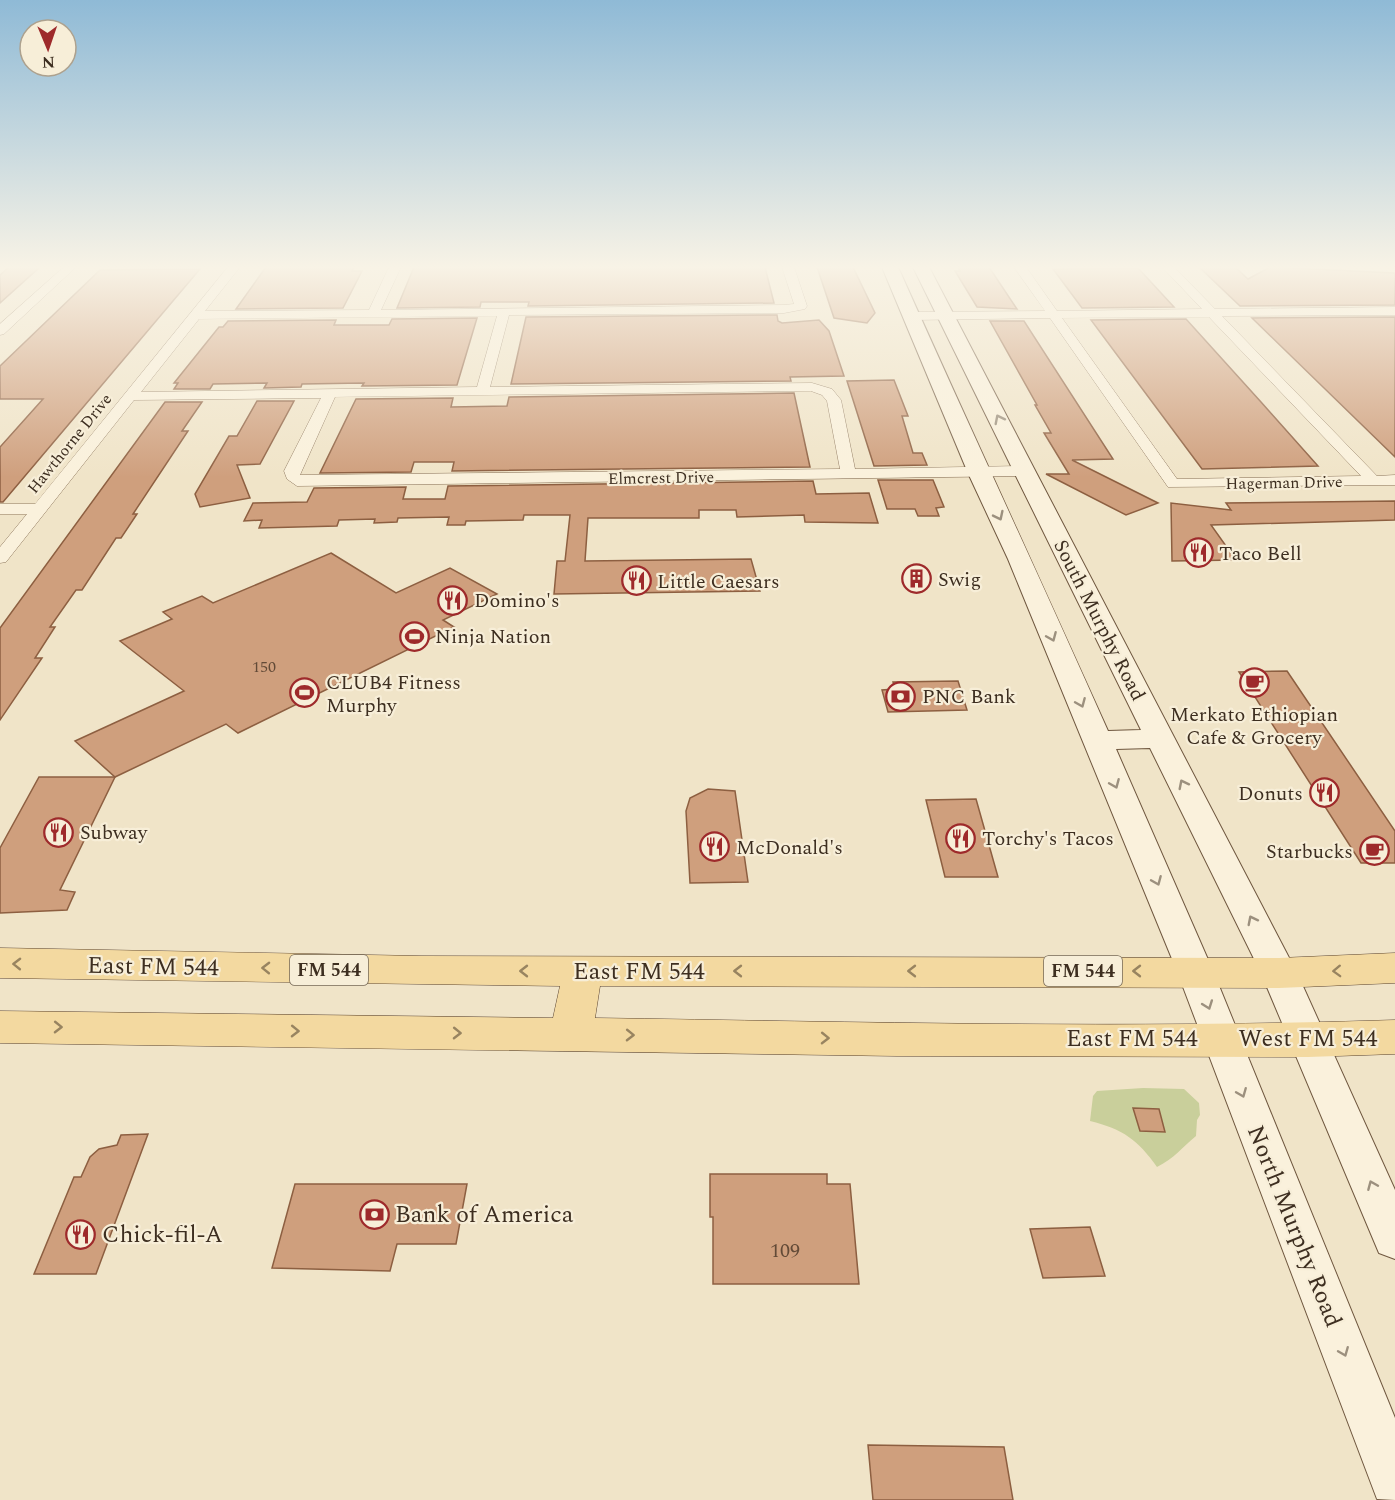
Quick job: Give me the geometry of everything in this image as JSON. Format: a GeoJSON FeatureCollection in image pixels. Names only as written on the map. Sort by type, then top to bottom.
{"type":"FeatureCollection","features":[{"type":"Feature","properties":{"kind":"main road"},"geometry":{"type":"LineString","coordinates":[[920,337],[978,473],[1020,559],[1196,971]]}},
{"type":"Feature","properties":{"kind":"main road","name":"South Murphy Road"},"geometry":{"type":"LineString","coordinates":[[957,337],[1092,608],[1279,973]]}},
{"type":"Feature","properties":{"kind":"main road"},"geometry":{"type":"LineString","coordinates":[[1040,608],[1092,608]]}},
{"type":"Feature","properties":{"kind":"main road"},"geometry":{"type":"LineString","coordinates":[[1096,740],[1160,739]]}},
{"type":"Feature","properties":{"kind":"main road","name":"East FM 544"},"geometry":{"type":"LineString","coordinates":[[0,963],[409,971],[1196,971],[1279,973]]}},
{"type":"Feature","properties":{"kind":"main road","name":"FM 544"},"geometry":{"type":"LineString","coordinates":[[1279,973],[1395,968]]}},
{"type":"Feature","properties":{"kind":"main road"},"geometry":{"type":"LineString","coordinates":[[571,1034],[583,971]]}},
{"type":"Feature","properties":{"kind":"main road","name":"North Murphy Road"},"geometry":{"type":"LineString","coordinates":[[1196,971],[1220,1038],[1395,1481]]}},
{"type":"Feature","properties":{"kind":"main road"},"geometry":{"type":"LineString","coordinates":[[1279,973],[1395,1239]]}},
{"type":"Feature","properties":{"kind":"main road","name":"East FM 544"},"geometry":{"type":"LineString","coordinates":[[0,1027],[897,1039],[1220,1038]]}},
{"type":"Feature","properties":{"kind":"main road","name":"West FM 544"},"geometry":{"type":"LineString","coordinates":[[1220,1038],[1308,1040],[1395,1037]]}},
{"type":"Feature","properties":{"kind":"street","name":"Hawthorne Drive"},"geometry":{"type":"LineString","coordinates":[[0,558],[178,337]]}},
{"type":"Feature","properties":{"kind":"street"},"geometry":{"type":"LineString","coordinates":[[482,392],[497,337]]}},
{"type":"Feature","properties":{"kind":"street","name":"Hagerman Drive"},"geometry":{"type":"LineString","coordinates":[[1069,337],[1173,484],[1395,480]]}},
{"type":"Feature","properties":{"kind":"street"},"geometry":{"type":"LineString","coordinates":[[1234,337],[1372,480]]}},
{"type":"Feature","properties":{"kind":"street"},"geometry":{"type":"LineString","coordinates":[[129,396],[800,387],[827,392],[834,400],[849,475]]}},
{"type":"Feature","properties":{"kind":"street","name":"Elmcrest Drive"},"geometry":{"type":"LineString","coordinates":[[330,393],[292,471],[292,476],[297,481],[1025,471]]}},
{"type":"Feature","properties":{"kind":"street"},"geometry":{"type":"LineString","coordinates":[[0,509],[39,509]]}},
{"type":"Feature","properties":{"kind":"green space"},"geometry":{"type":"Polygon","coordinates":[[[1143,1088],[1184,1089],[1199,1103],[1200,1115],[1197,1120],[1196,1136],[1157,1167],[1129,1137],[1112,1128],[1090,1121],[1093,1096],[1097,1091],[1143,1088]]]}},
{"type":"Feature","properties":{"kind":"building"},"geometry":{"type":"Polygon","coordinates":[[[30,337],[143,337],[3,502],[0,502],[0,447],[43,399],[0,399],[0,366],[30,337]]]}},
{"type":"Feature","properties":{"kind":"building"},"geometry":{"type":"Polygon","coordinates":[[[211,337],[471,337],[457,385],[362,386],[364,383],[302,384],[301,387],[264,388],[267,383],[213,384],[210,389],[174,389],[178,383],[174,383],[211,337]]]}},
{"type":"Feature","properties":{"kind":"building"},"geometry":{"type":"Polygon","coordinates":[[[522,337],[831,337],[844,376],[790,377],[791,381],[511,384],[522,337]]]}},
{"type":"Feature","properties":{"kind":"building"},"geometry":{"type":"Polygon","coordinates":[[[999,337],[1034,337],[1113,459],[1072,460],[1158,503],[1126,515],[1046,474],[1069,474],[1044,433],[1051,433],[1035,405],[1037,405],[999,337]]]}},
{"type":"Feature","properties":{"kind":"building"},"geometry":{"type":"Polygon","coordinates":[[[1104,337],[1202,337],[1318,466],[1202,469],[1104,337]]]}},
{"type":"Feature","properties":{"kind":"building"},"geometry":{"type":"Polygon","coordinates":[[[1272,337],[1395,337],[1395,457],[1272,337]]]}},
{"type":"Feature","properties":{"kind":"building"},"geometry":{"type":"Polygon","coordinates":[[[894,380],[908,416],[902,416],[913,453],[922,453],[927,465],[874,466],[847,381],[894,380]]]}},
{"type":"Feature","properties":{"kind":"building"},"geometry":{"type":"Polygon","coordinates":[[[794,393],[810,467],[452,471],[454,462],[414,462],[411,472],[320,473],[356,399],[453,398],[451,407],[507,406],[509,397],[794,393]]]}},
{"type":"Feature","properties":{"kind":"building"},"geometry":{"type":"Polygon","coordinates":[[[257,401],[294,401],[260,464],[237,465],[250,498],[200,507],[195,494],[229,436],[237,436],[257,401]]]}},
{"type":"Feature","properties":{"kind":"building"},"geometry":{"type":"Polygon","coordinates":[[[165,402],[202,402],[182,431],[188,431],[133,514],[137,514],[121,538],[116,538],[82,590],[76,590],[50,627],[55,627],[35,658],[42,658],[0,720],[0,628],[165,402]]]}},
{"type":"Feature","properties":{"kind":"building"},"geometry":{"type":"Polygon","coordinates":[[[878,480],[933,480],[944,507],[936,508],[939,516],[918,516],[915,509],[887,509],[878,480]]]}},
{"type":"Feature","properties":{"kind":"building"},"geometry":{"type":"Polygon","coordinates":[[[813,481],[816,494],[869,493],[878,523],[805,522],[804,515],[737,517],[736,510],[699,510],[699,518],[588,518],[585,561],[751,559],[760,591],[554,594],[557,561],[565,561],[570,515],[524,515],[523,520],[466,521],[465,525],[447,525],[449,517],[398,518],[397,522],[374,523],[375,519],[339,520],[337,526],[259,528],[262,520],[244,521],[253,503],[307,502],[314,488],[406,487],[403,499],[445,499],[448,486],[813,481]]]}},
{"type":"Feature","properties":{"kind":"building"},"geometry":{"type":"Polygon","coordinates":[[[1395,501],[1395,520],[1211,525],[1236,560],[1172,561],[1171,503],[1231,510],[1226,503],[1395,501]]]}},
{"type":"Feature","properties":{"kind":"building"},"geometry":{"type":"Polygon","coordinates":[[[331,553],[396,593],[450,568],[497,594],[443,620],[454,627],[238,733],[226,724],[115,777],[75,741],[184,691],[120,641],[172,619],[163,612],[202,596],[213,603],[331,553]]]}},
{"type":"Feature","properties":{"kind":"building"},"geometry":{"type":"Polygon","coordinates":[[[1287,671],[1395,831],[1395,863],[1361,863],[1239,672],[1287,671]]]}},
{"type":"Feature","properties":{"kind":"building","name":"PNC Bank"},"geometry":{"type":"Polygon","coordinates":[[[958,681],[967,710],[888,712],[882,690],[895,689],[893,682],[958,681]]]}},
{"type":"Feature","properties":{"kind":"building"},"geometry":{"type":"Polygon","coordinates":[[[39,777],[115,777],[60,890],[75,892],[67,910],[0,913],[0,848],[39,777]]]}},
{"type":"Feature","properties":{"kind":"building","name":"McDonald's"},"geometry":{"type":"Polygon","coordinates":[[[708,789],[735,791],[748,882],[690,883],[686,811],[690,798],[708,789]]]}},
{"type":"Feature","properties":{"kind":"building","name":"Torchy's Tacos"},"geometry":{"type":"Polygon","coordinates":[[[976,799],[998,877],[945,877],[926,800],[976,799]]]}},
{"type":"Feature","properties":{"kind":"building"},"geometry":{"type":"Polygon","coordinates":[[[1133,1108],[1159,1109],[1165,1132],[1140,1131],[1133,1108]]]}},
{"type":"Feature","properties":{"kind":"building","name":"Chick-fil-A"},"geometry":{"type":"Polygon","coordinates":[[[148,1134],[96,1274],[34,1274],[74,1177],[81,1177],[90,1157],[99,1149],[117,1145],[121,1135],[148,1134]]]}},
{"type":"Feature","properties":{"kind":"building"},"geometry":{"type":"Polygon","coordinates":[[[710,1174],[827,1174],[827,1184],[850,1184],[859,1284],[713,1284],[713,1217],[710,1217],[710,1174]]]}},
{"type":"Feature","properties":{"kind":"building","name":"Bank of America"},"geometry":{"type":"Polygon","coordinates":[[[295,1184],[467,1184],[456,1244],[397,1244],[390,1271],[272,1268],[295,1184]]]}},
{"type":"Feature","properties":{"kind":"building"},"geometry":{"type":"Polygon","coordinates":[[[1090,1227],[1105,1276],[1043,1278],[1030,1229],[1090,1227]]]}},
{"type":"Feature","properties":{"kind":"building"},"geometry":{"type":"Polygon","coordinates":[[[868,1445],[1004,1447],[1013,1500],[873,1500],[868,1445]]]}},
{"type":"Feature","properties":{"kind":"place","name":"Taco Bell"},"geometry":{"type":"Point","coordinates":[1198,553]}},
{"type":"Feature","properties":{"kind":"place","name":"Swig"},"geometry":{"type":"Point","coordinates":[917,579]}},
{"type":"Feature","properties":{"kind":"place","name":"Little Caesars"},"geometry":{"type":"Point","coordinates":[636,581]}},
{"type":"Feature","properties":{"kind":"place","name":"Domino's"},"geometry":{"type":"Point","coordinates":[453,600]}},
{"type":"Feature","properties":{"kind":"place","name":"Ninja Nation"},"geometry":{"type":"Point","coordinates":[414,636]}},
{"type":"Feature","properties":{"kind":"place","name":"Merkato Ethiopian Cafe & Grocery"},"geometry":{"type":"Point","coordinates":[1254,683]}},
{"type":"Feature","properties":{"kind":"place","name":"CLUB4 Fitness Murphy"},"geometry":{"type":"Point","coordinates":[305,693]}},
{"type":"Feature","properties":{"kind":"place","name":"PNC Bank"},"geometry":{"type":"Point","coordinates":[901,696]}},
{"type":"Feature","properties":{"kind":"place","name":"Donuts"},"geometry":{"type":"Point","coordinates":[1324,793]}},
{"type":"Feature","properties":{"kind":"place","name":"Subway"},"geometry":{"type":"Point","coordinates":[59,832]}},
{"type":"Feature","properties":{"kind":"place","name":"Torchy's Tacos"},"geometry":{"type":"Point","coordinates":[961,838]}},
{"type":"Feature","properties":{"kind":"place","name":"McDonald's"},"geometry":{"type":"Point","coordinates":[715,847]}},
{"type":"Feature","properties":{"kind":"place","name":"Starbucks"},"geometry":{"type":"Point","coordinates":[1374,851]}},
{"type":"Feature","properties":{"kind":"place","name":"Bank of America"},"geometry":{"type":"Point","coordinates":[374,1214]}},
{"type":"Feature","properties":{"kind":"place","name":"Chick-fil-A"},"geometry":{"type":"Point","coordinates":[81,1234]}}]}
